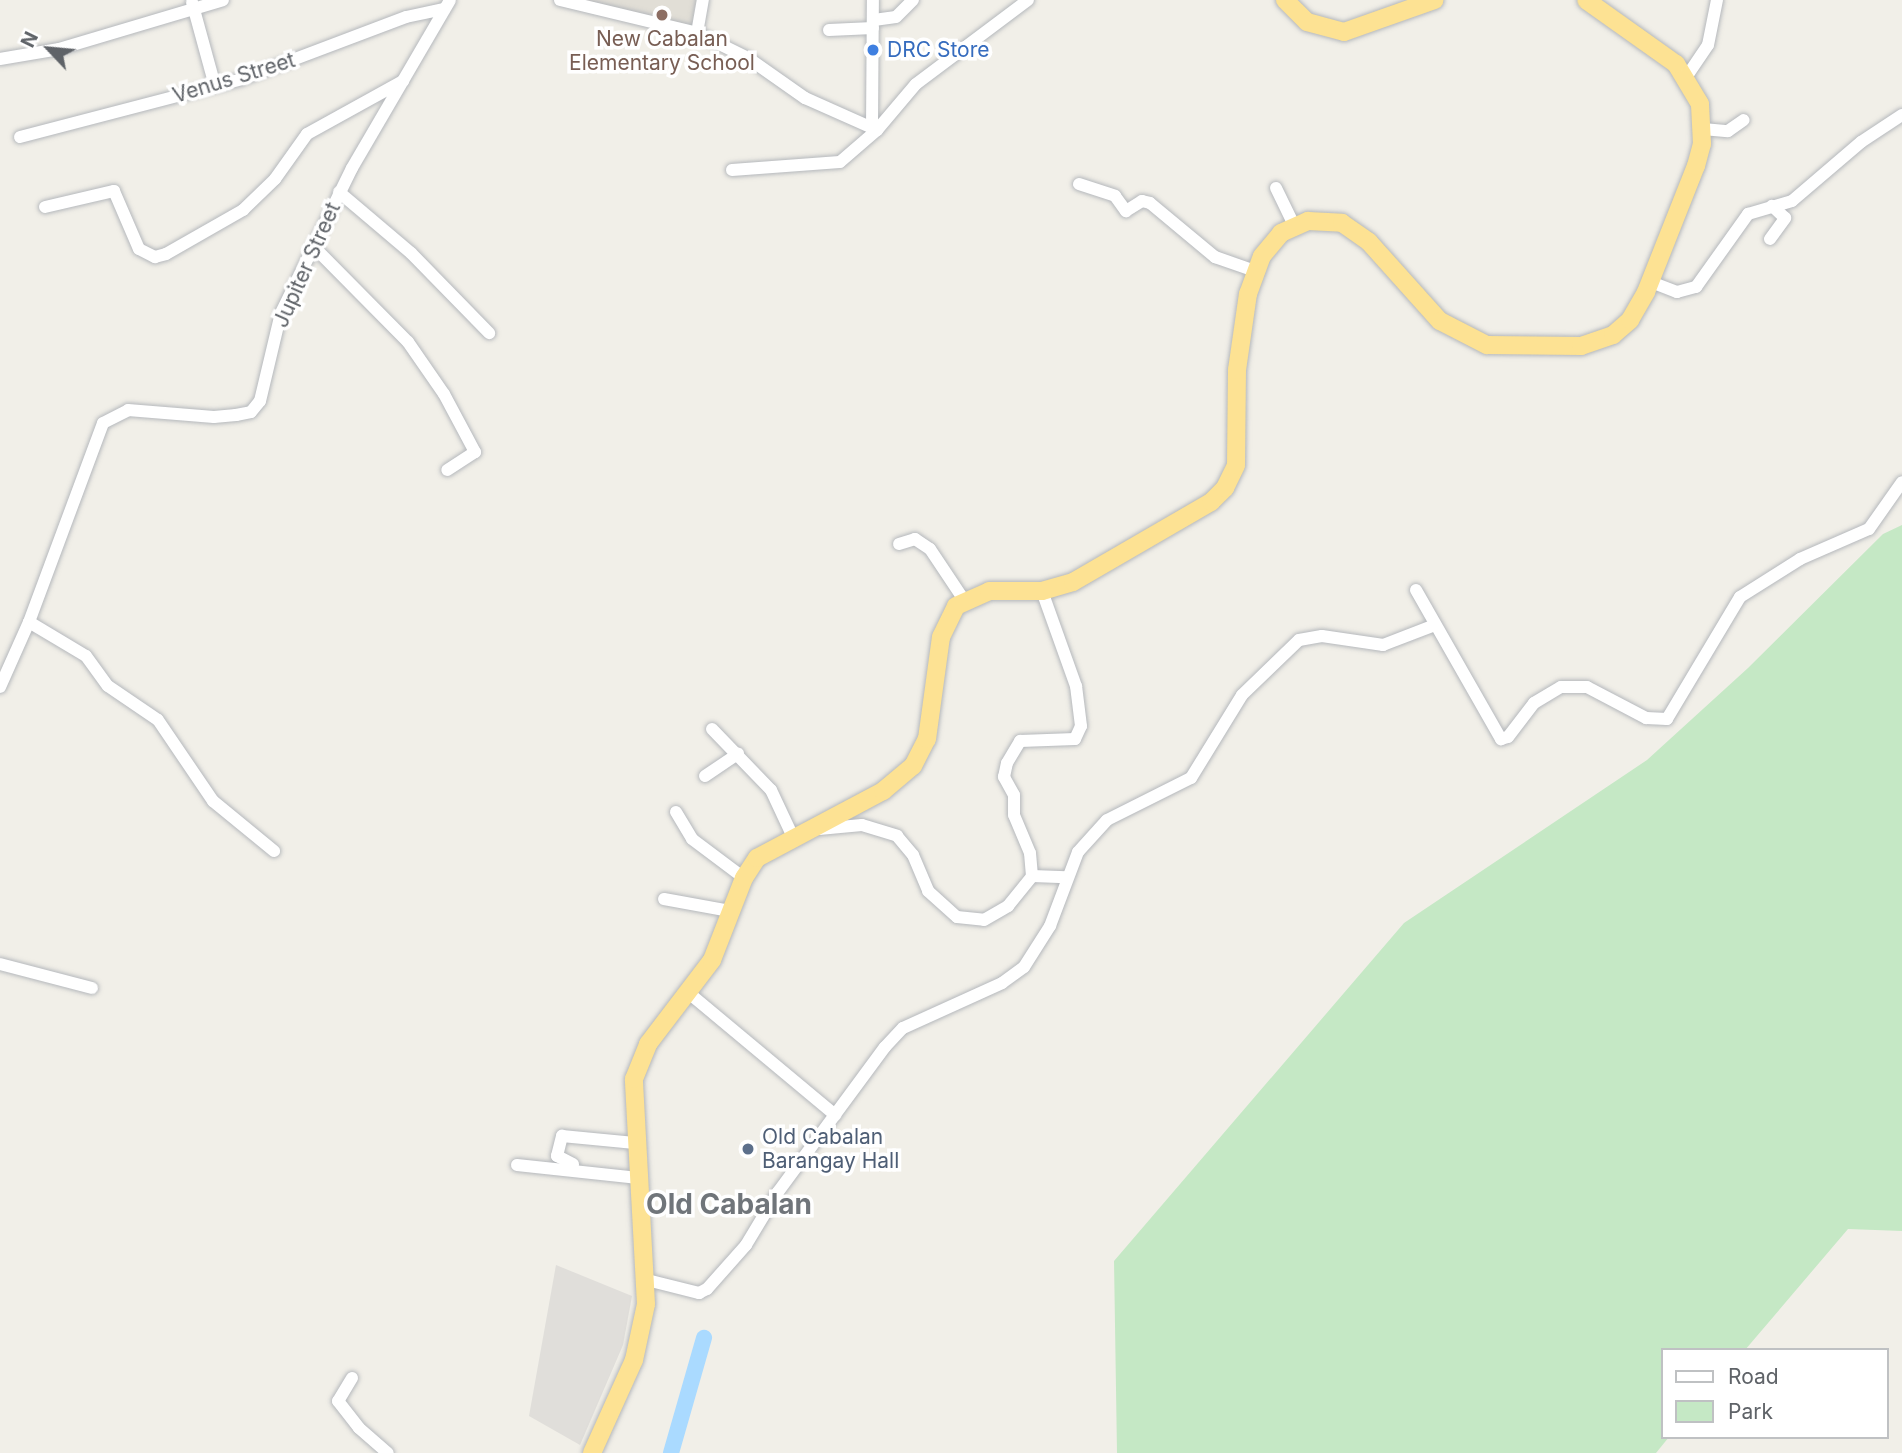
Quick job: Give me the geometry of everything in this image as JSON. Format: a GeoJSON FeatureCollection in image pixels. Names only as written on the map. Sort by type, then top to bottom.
{"type":"FeatureCollection","features":[{"type":"Feature","properties":{"kind":"highway"},"geometry":{"type":"LineString","coordinates":[[1285,0],[1307,22],[1343,32],[1435,0]]}},
{"type":"Feature","properties":{"kind":"highway"},"geometry":{"type":"LineString","coordinates":[[592,1453],[634,1360],[647,1280],[635,1143],[638,1062],[690,994],[712,960],[744,878],[764,851],[883,791],[913,766],[926,739],[944,626],[964,600],[989,591],[1042,590],[1073,582],[1211,502],[1230,480],[1238,439],[1237,370],[1255,271],[1275,241],[1294,225],[1328,220],[1356,231],[1440,321],[1487,345],[1546,347],[1596,342],[1630,320],[1651,282],[1693,175],[1703,129],[1700,104],[1687,76],[1626,25],[1586,0]]}},
{"type":"Feature","properties":{"kind":"street"},"geometry":{"type":"LineString","coordinates":[[0,59],[59,49],[193,4],[223,0]]}},
{"type":"Feature","properties":{"kind":"street"},"geometry":{"type":"LineString","coordinates":[[560,0],[697,33],[748,58],[805,98],[874,129]]}},
{"type":"Feature","properties":{"kind":"street"},"geometry":{"type":"LineString","coordinates":[[697,33],[703,0]]}},
{"type":"Feature","properties":{"kind":"street"},"geometry":{"type":"LineString","coordinates":[[873,0],[874,129]]}},
{"type":"Feature","properties":{"kind":"street"},"geometry":{"type":"LineString","coordinates":[[829,30],[874,24],[896,17],[913,0]]}},
{"type":"Feature","properties":{"kind":"street"},"geometry":{"type":"LineString","coordinates":[[732,170],[831,165],[850,156],[916,84],[1028,0]]}},
{"type":"Feature","properties":{"kind":"street"},"geometry":{"type":"LineString","coordinates":[[1687,76],[1708,45],[1717,0]]}},
{"type":"Feature","properties":{"kind":"street"},"geometry":{"type":"LineString","coordinates":[[193,4],[215,86]]}},
{"type":"Feature","properties":{"kind":"street","name":"Venus Street"},"geometry":{"type":"LineString","coordinates":[[20,137],[215,86],[406,17],[447,5]]}},
{"type":"Feature","properties":{"kind":"street","name":"Jupiter Street"},"geometry":{"type":"LineString","coordinates":[[0,687],[29,622],[103,423],[128,410],[214,417],[251,412],[265,386],[281,313],[339,192],[447,5]]}},
{"type":"Feature","properties":{"kind":"street"},"geometry":{"type":"LineString","coordinates":[[46,207],[114,191],[139,250],[155,257],[166,254],[243,210],[275,179],[307,134],[404,80]]}},
{"type":"Feature","properties":{"kind":"street"},"geometry":{"type":"LineString","coordinates":[[1651,282],[1676,292],[1696,287],[1709,275],[1743,219],[1772,206],[1792,201],[1861,142],[1902,114]]}},
{"type":"Feature","properties":{"kind":"street"},"geometry":{"type":"LineString","coordinates":[[1703,129],[1728,131],[1744,120]]}},
{"type":"Feature","properties":{"kind":"street"},"geometry":{"type":"LineString","coordinates":[[1079,184],[1115,195],[1126,211],[1142,201],[1150,202],[1215,257],[1255,271]]}},
{"type":"Feature","properties":{"kind":"street"},"geometry":{"type":"LineString","coordinates":[[1276,188],[1294,225]]}},
{"type":"Feature","properties":{"kind":"street"},"geometry":{"type":"LineString","coordinates":[[339,192],[411,253],[489,333]]}},
{"type":"Feature","properties":{"kind":"street"},"geometry":{"type":"LineString","coordinates":[[1770,239],[1785,218],[1772,206]]}},
{"type":"Feature","properties":{"kind":"street"},"geometry":{"type":"LineString","coordinates":[[313,246],[408,342],[444,394],[475,452],[447,470]]}},
{"type":"Feature","properties":{"kind":"street"},"geometry":{"type":"LineString","coordinates":[[1416,590],[1492,725],[1504,740],[1517,723],[1548,693],[1578,686],[1646,718],[1667,719],[1740,597],[1800,559],[1869,529],[1902,482]]}},
{"type":"Feature","properties":{"kind":"street"},"geometry":{"type":"LineString","coordinates":[[899,544],[915,539],[930,549],[964,600]]}},
{"type":"Feature","properties":{"kind":"street"},"geometry":{"type":"LineString","coordinates":[[712,729],[780,802],[801,833],[862,825],[897,836],[913,855],[928,891],[944,908],[966,920],[997,915],[1032,876],[1030,853],[1014,815],[1014,795],[1004,777],[1005,767],[1020,741],[1075,738],[1081,726],[1076,686],[1042,590]]}},
{"type":"Feature","properties":{"kind":"street"},"geometry":{"type":"LineString","coordinates":[[29,622],[86,656],[108,686],[158,720],[213,802],[274,851]]}},
{"type":"Feature","properties":{"kind":"street"},"geometry":{"type":"LineString","coordinates":[[647,1280],[699,1293],[707,1289],[746,1245],[778,1192],[903,1028],[1002,983],[1024,967],[1050,926],[1066,877],[1078,852],[1107,820],[1191,778],[1242,695],[1299,640],[1322,636],[1383,645],[1435,625]]}},
{"type":"Feature","properties":{"kind":"street"},"geometry":{"type":"LineString","coordinates":[[705,776],[738,754]]}},
{"type":"Feature","properties":{"kind":"street"},"geometry":{"type":"LineString","coordinates":[[676,813],[692,839],[744,878]]}},
{"type":"Feature","properties":{"kind":"street"},"geometry":{"type":"LineString","coordinates":[[1032,876],[1066,877]]}},
{"type":"Feature","properties":{"kind":"street"},"geometry":{"type":"LineString","coordinates":[[664,899],[730,911]]}},
{"type":"Feature","properties":{"kind":"street"},"geometry":{"type":"LineString","coordinates":[[0,964],[92,988]]}},
{"type":"Feature","properties":{"kind":"street"},"geometry":{"type":"LineString","coordinates":[[690,994],[835,1115]]}},
{"type":"Feature","properties":{"kind":"street"},"geometry":{"type":"LineString","coordinates":[[573,1164],[557,1156],[562,1136],[635,1143]]}},
{"type":"Feature","properties":{"kind":"street"},"geometry":{"type":"LineString","coordinates":[[517,1165],[638,1178]]}},
{"type":"Feature","properties":{"kind":"street"},"geometry":{"type":"LineString","coordinates":[[352,1378],[338,1401],[359,1428],[387,1453]]}},
{"type":"Feature","properties":{"kind":"shaded area","name":"New Cabalan Elementary School"},"geometry":{"type":"Polygon","coordinates":[[[572,0],[696,0],[691,31],[572,0]]]}},
{"type":"Feature","properties":{"kind":"shaded area"},"geometry":{"type":"Polygon","coordinates":[[[556,1265],[632,1296],[623,1345],[580,1445],[529,1416],[556,1265]]]}},
{"type":"Feature","properties":{"kind":"green space"},"geometry":{"type":"Polygon","coordinates":[[[1902,525],[1902,1231],[1848,1229],[1747,1348],[1660,1348],[1660,1439],[1667,1439],[1656,1453],[1117,1453],[1114,1261],[1404,923],[1647,760],[1748,668],[1883,534],[1902,525]]]}},
{"type":"Feature","properties":{"kind":"waterway"},"geometry":{"type":"LineString","coordinates":[[671,1453],[704,1338]]}},
{"type":"Feature","properties":{"kind":"place","name":"New Cabalan Elementary School"},"geometry":{"type":"Point","coordinates":[662,15]}},
{"type":"Feature","properties":{"kind":"place","name":"DRC Store"},"geometry":{"type":"Point","coordinates":[873,50]}},
{"type":"Feature","properties":{"kind":"place","name":"Old Cabalan Barangay Hall"},"geometry":{"type":"Point","coordinates":[748,1149]}},
{"type":"Feature","properties":{"kind":"district","name":"Old Cabalan"},"geometry":{"type":"Point","coordinates":[729,1204]}}]}
